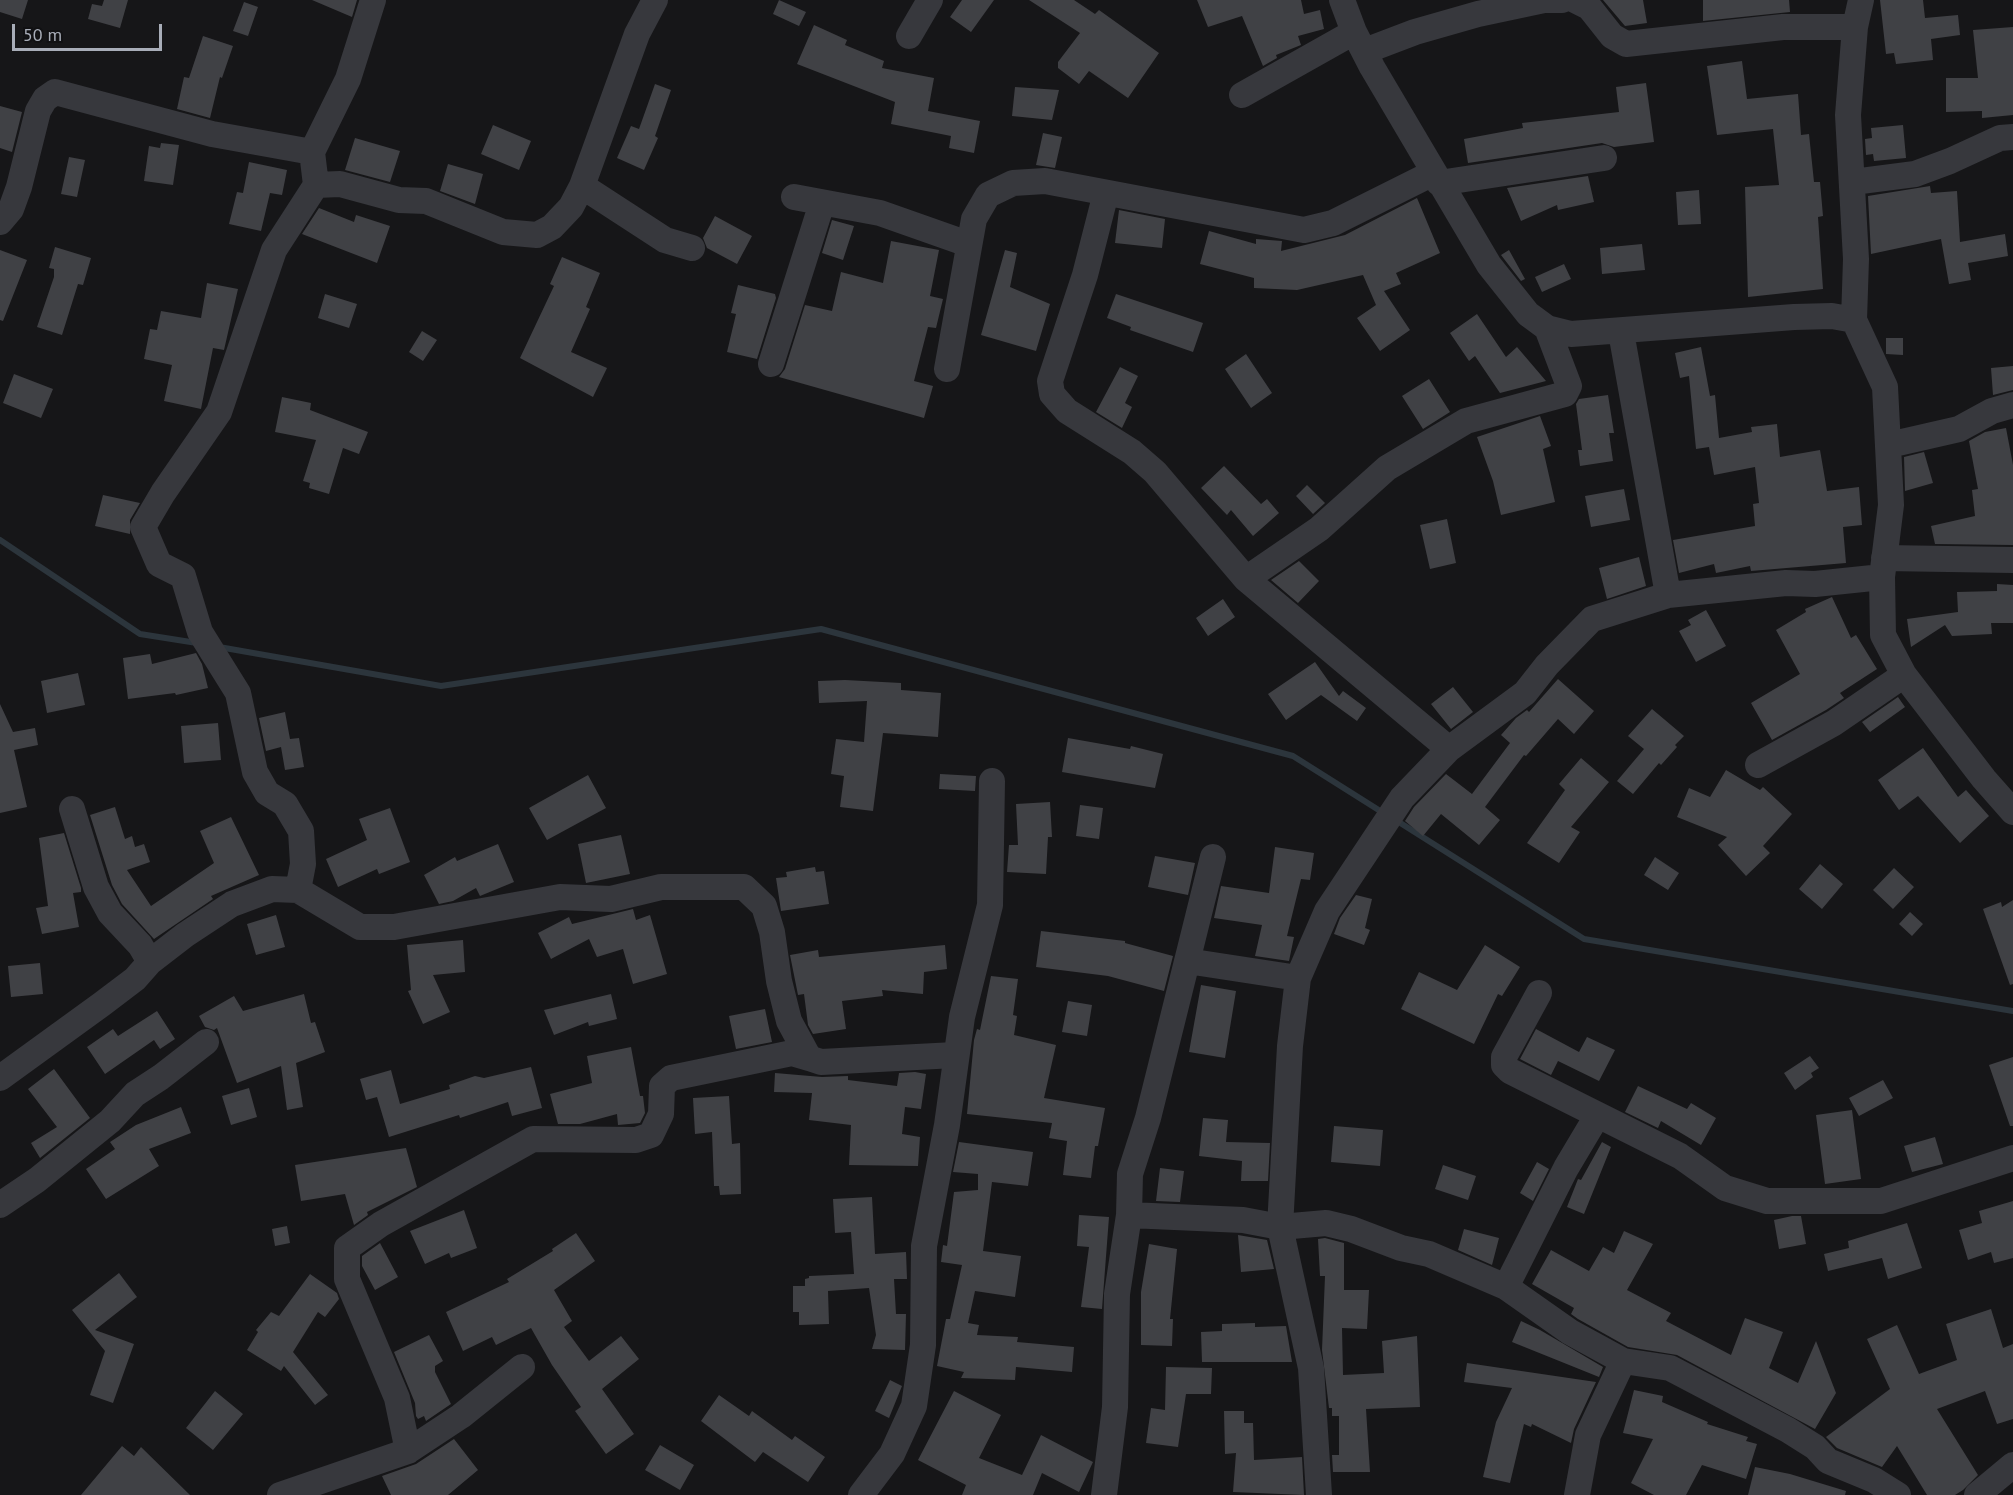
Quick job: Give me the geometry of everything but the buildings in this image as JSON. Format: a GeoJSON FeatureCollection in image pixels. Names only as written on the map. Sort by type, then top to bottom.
{"type":"FeatureCollection","features":[{"type":"Feature","properties":{"kind":"street"},"geometry":{"type":"LineString","coordinates":[[298,890],[303,864],[301,831],[285,804],[267,793],[255,772],[238,693],[200,632],[183,576],[159,564],[143,527],[163,493],[219,412],[274,250],[316,185],[312,153],[348,79],[373,0]]}},
{"type":"Feature","properties":{"kind":"street"},"geometry":{"type":"LineString","coordinates":[[316,185],[340,184],[399,200],[426,201],[503,232],[537,235],[552,227],[571,207],[582,186],[637,34],[655,0]]}},
{"type":"Feature","properties":{"kind":"street"},"geometry":{"type":"LineString","coordinates":[[909,36],[930,0]]}},
{"type":"Feature","properties":{"kind":"street"},"geometry":{"type":"LineString","coordinates":[[1342,0],[1360,42],[1436,178],[1489,265],[1528,314],[1547,328],[1571,334],[1621,332],[1794,317],[1832,316],[1854,320]]}},
{"type":"Feature","properties":{"kind":"street"},"geometry":{"type":"LineString","coordinates":[[1242,95],[1360,42],[1544,0],[1562,0]]}},
{"type":"Feature","properties":{"kind":"street"},"geometry":{"type":"LineString","coordinates":[[1575,0],[1589,7],[1612,36],[1626,44],[1783,27],[1855,27]]}},
{"type":"Feature","properties":{"kind":"street"},"geometry":{"type":"LineString","coordinates":[[1861,0],[1855,27],[1848,115],[1856,259],[1854,320],[1885,387],[1891,505],[1883,568],[1883,635],[1904,675],[1984,779],[2013,812]]}},
{"type":"Feature","properties":{"kind":"street"},"geometry":{"type":"LineString","coordinates":[[0,222],[10,209],[19,187],[38,111],[45,99],[55,92],[212,134],[312,153]]}},
{"type":"Feature","properties":{"kind":"street"},"geometry":{"type":"LineString","coordinates":[[1853,182],[1915,174],[2000,138],[2013,136]]}},
{"type":"Feature","properties":{"kind":"street"},"geometry":{"type":"LineString","coordinates":[[946,369],[974,219],[988,195],[1013,183],[1045,181],[1304,230],[1333,222],[1436,178],[1604,158]]}},
{"type":"Feature","properties":{"kind":"street"},"geometry":{"type":"LineString","coordinates":[[582,186],[665,240],[692,248]]}},
{"type":"Feature","properties":{"kind":"street"},"geometry":{"type":"LineString","coordinates":[[1106,192],[1085,275],[1050,381],[1052,394],[1067,411],[1132,452],[1155,472],[1246,579],[1449,749]]}},
{"type":"Feature","properties":{"kind":"street"},"geometry":{"type":"LineString","coordinates":[[794,197],[880,213],[968,244]]}},
{"type":"Feature","properties":{"kind":"street"},"geometry":{"type":"LineString","coordinates":[[771,364],[822,202]]}},
{"type":"Feature","properties":{"kind":"street"},"geometry":{"type":"LineString","coordinates":[[1246,579],[1319,529],[1387,468],[1466,421],[1564,394],[1569,386],[1547,328]]}},
{"type":"Feature","properties":{"kind":"street"},"geometry":{"type":"LineString","coordinates":[[1621,332],[1668,595]]}},
{"type":"Feature","properties":{"kind":"street"},"geometry":{"type":"LineString","coordinates":[[1889,445],[1959,429],[1992,411],[2013,405]]}},
{"type":"Feature","properties":{"kind":"street"},"geometry":{"type":"LineString","coordinates":[[1319,1495],[1311,1368],[1280,1227],[1290,1046],[1298,978],[1327,910],[1402,798],[1449,749],[1525,693],[1547,665],[1592,619],[1668,595],[1786,583],[1815,584],[1883,568],[2013,560]]}},
{"type":"Feature","properties":{"kind":"street"},"geometry":{"type":"LineString","coordinates":[[1758,765],[1834,723],[1904,675]]}},
{"type":"Feature","properties":{"kind":"street"},"geometry":{"type":"LineString","coordinates":[[861,1495],[892,1454],[914,1406],[923,1345],[924,1246],[947,1125],[956,1054],[990,904],[992,781]]}},
{"type":"Feature","properties":{"kind":"street"},"geometry":{"type":"LineString","coordinates":[[72,809],[96,888],[110,913],[140,945],[150,962]]}},
{"type":"Feature","properties":{"kind":"street"},"geometry":{"type":"LineString","coordinates":[[1104,1495],[1115,1407],[1117,1294],[1129,1215],[1130,1174],[1148,1118],[1213,857]]}},
{"type":"Feature","properties":{"kind":"street"},"geometry":{"type":"LineString","coordinates":[[2,1072],[102,1004],[135,979],[150,962],[232,904],[272,889],[298,890],[360,927],[394,927],[560,897],[611,898],[661,887],[744,887],[764,906],[789,1020],[808,1058]]}},
{"type":"Feature","properties":{"kind":"street"},"geometry":{"type":"LineString","coordinates":[[1187,961],[1298,978]]}},
{"type":"Feature","properties":{"kind":"street"},"geometry":{"type":"LineString","coordinates":[[1539,993],[1504,1057],[1504,1065],[1510,1071],[1597,1116],[1680,1156],[1725,1188],[1767,1201],[1881,1201],[2013,1158]]}},
{"type":"Feature","properties":{"kind":"street"},"geometry":{"type":"LineString","coordinates":[[0,1205],[38,1180],[111,1121],[135,1094],[206,1042]]}},
{"type":"Feature","properties":{"kind":"street"},"geometry":{"type":"LineString","coordinates":[[408,1451],[397,1398],[347,1279],[347,1248],[381,1224],[533,1140],[636,1140],[651,1135],[661,1114],[662,1086],[671,1078],[792,1053],[821,1062],[956,1054]]}},
{"type":"Feature","properties":{"kind":"street"},"geometry":{"type":"LineString","coordinates":[[1506,1287],[1566,1168],[1597,1116]]}},
{"type":"Feature","properties":{"kind":"street"},"geometry":{"type":"LineString","coordinates":[[1129,1215],[1243,1220],[1280,1227],[1326,1223],[1351,1229],[1401,1248],[1429,1254],[1506,1287],[1570,1332],[1623,1361],[1670,1368],[1788,1430],[1815,1447],[1828,1461],[1874,1480],[1898,1495]]}},
{"type":"Feature","properties":{"kind":"street"},"geometry":{"type":"LineString","coordinates":[[1577,1495],[1588,1435],[1623,1361]]}},
{"type":"Feature","properties":{"kind":"street"},"geometry":{"type":"LineString","coordinates":[[280,1495],[408,1451],[461,1416],[522,1367]]}},
{"type":"Feature","properties":{"kind":"street"},"geometry":{"type":"LineString","coordinates":[[1977,1495],[2013,1465]]}},
{"type":"Feature","properties":{"kind":"waterway"},"geometry":{"type":"LineString","coordinates":[[0,540],[140,634],[197,643]]}},
{"type":"Feature","properties":{"kind":"waterway"},"geometry":{"type":"LineString","coordinates":[[219,647],[441,686],[821,629],[1293,756],[1385,814]]}},
{"type":"Feature","properties":{"kind":"waterway"},"geometry":{"type":"LineString","coordinates":[[1394,819],[1584,939],[2013,1011]]}}]}
